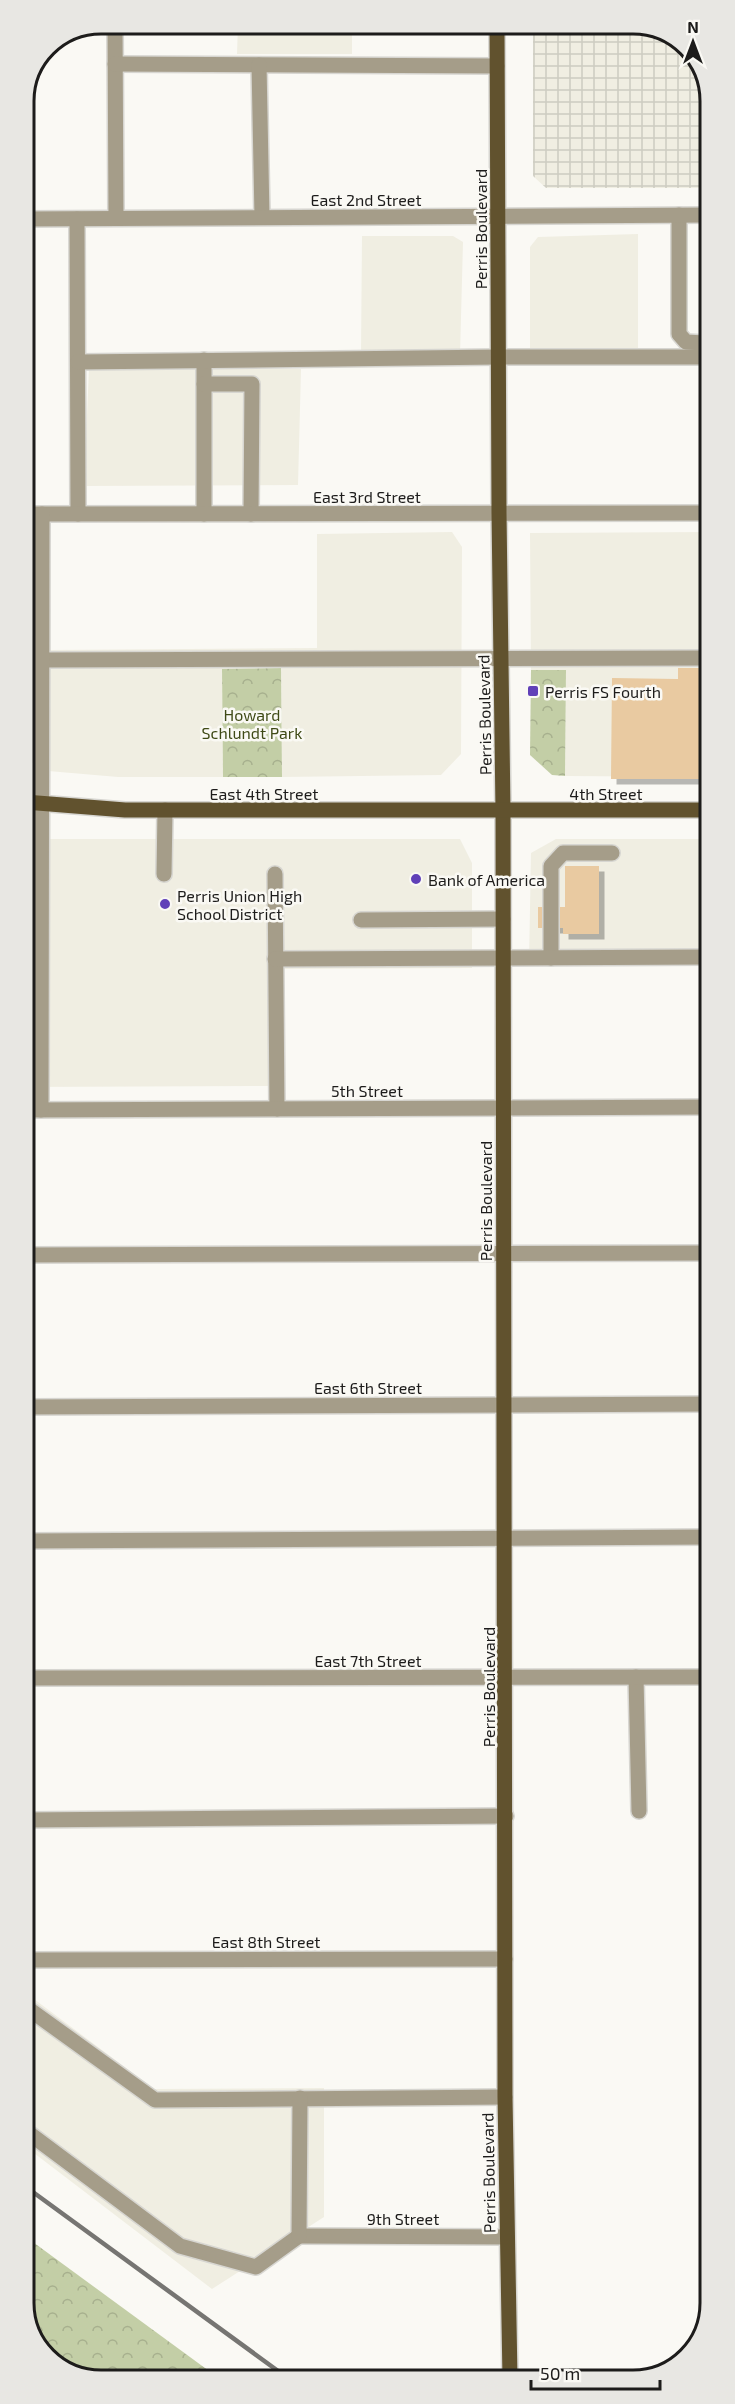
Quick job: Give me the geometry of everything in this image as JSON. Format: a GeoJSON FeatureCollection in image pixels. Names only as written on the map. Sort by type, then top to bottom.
{"type":"FeatureCollection","features":[{"type":"Feature","properties":{"kind":"main road","name":"Perris Boulevard"},"geometry":{"type":"LineString","coordinates":[[497,35],[503,811],[505,2097],[510,2370]]}},
{"type":"Feature","properties":{"kind":"main road","name":"East 4th Street"},"geometry":{"type":"LineString","coordinates":[[34,803],[125,810],[503,811]]}},
{"type":"Feature","properties":{"kind":"main road","name":"4th Street"},"geometry":{"type":"LineString","coordinates":[[503,811],[700,810]]}},
{"type":"Feature","properties":{"kind":"street"},"geometry":{"type":"LineString","coordinates":[[115,34],[116,218]]}},
{"type":"Feature","properties":{"kind":"street"},"geometry":{"type":"LineString","coordinates":[[115,64],[497,66]]}},
{"type":"Feature","properties":{"kind":"street"},"geometry":{"type":"LineString","coordinates":[[259,65],[262,218]]}},
{"type":"Feature","properties":{"kind":"street"},"geometry":{"type":"LineString","coordinates":[[679,215],[679,334],[686,342],[700,343]]}},
{"type":"Feature","properties":{"kind":"street","name":"East 2nd Street"},"geometry":{"type":"LineString","coordinates":[[34,219],[700,215]]}},
{"type":"Feature","properties":{"kind":"street"},"geometry":{"type":"LineString","coordinates":[[77,219],[78,514]]}},
{"type":"Feature","properties":{"kind":"street"},"geometry":{"type":"LineString","coordinates":[[78,362],[700,357]]}},
{"type":"Feature","properties":{"kind":"street"},"geometry":{"type":"LineString","coordinates":[[204,360],[204,514]]}},
{"type":"Feature","properties":{"kind":"street"},"geometry":{"type":"LineString","coordinates":[[204,384],[252,384],[251,514]]}},
{"type":"Feature","properties":{"kind":"street","name":"East 3rd Street"},"geometry":{"type":"LineString","coordinates":[[34,514],[700,513]]}},
{"type":"Feature","properties":{"kind":"street"},"geometry":{"type":"LineString","coordinates":[[41,1110],[42,514]]}},
{"type":"Feature","properties":{"kind":"street"},"geometry":{"type":"LineString","coordinates":[[41,660],[700,658]]}},
{"type":"Feature","properties":{"kind":"street"},"geometry":{"type":"LineString","coordinates":[[164,874],[165,810]]}},
{"type":"Feature","properties":{"kind":"street"},"geometry":{"type":"LineString","coordinates":[[551,958],[551,866],[563,853],[612,853]]}},
{"type":"Feature","properties":{"kind":"street"},"geometry":{"type":"LineString","coordinates":[[275,874],[277,1109]]}},
{"type":"Feature","properties":{"kind":"street"},"geometry":{"type":"LineString","coordinates":[[361,920],[503,919]]}},
{"type":"Feature","properties":{"kind":"street"},"geometry":{"type":"LineString","coordinates":[[276,959],[700,957]]}},
{"type":"Feature","properties":{"kind":"street","name":"5th Street"},"geometry":{"type":"LineString","coordinates":[[34,1110],[700,1107]]}},
{"type":"Feature","properties":{"kind":"street"},"geometry":{"type":"LineString","coordinates":[[34,1255],[700,1252]]}},
{"type":"Feature","properties":{"kind":"street","name":"East 6th Street"},"geometry":{"type":"LineString","coordinates":[[34,1407],[700,1404]]}},
{"type":"Feature","properties":{"kind":"street"},"geometry":{"type":"LineString","coordinates":[[34,1541],[700,1537]]}},
{"type":"Feature","properties":{"kind":"street"},"geometry":{"type":"LineString","coordinates":[[636,1677],[639,1811]]}},
{"type":"Feature","properties":{"kind":"street","name":"East 7th Street"},"geometry":{"type":"LineString","coordinates":[[34,1678],[700,1677]]}},
{"type":"Feature","properties":{"kind":"street"},"geometry":{"type":"LineString","coordinates":[[34,1820],[506,1816]]}},
{"type":"Feature","properties":{"kind":"street","name":"East 8th Street"},"geometry":{"type":"LineString","coordinates":[[34,1960],[505,1959]]}},
{"type":"Feature","properties":{"kind":"street"},"geometry":{"type":"LineString","coordinates":[[34,2013],[155,2100],[505,2097]]}},
{"type":"Feature","properties":{"kind":"street"},"geometry":{"type":"LineString","coordinates":[[34,2137],[180,2246],[256,2267],[299,2236],[300,2098]]}},
{"type":"Feature","properties":{"kind":"street","name":"9th Street"},"geometry":{"type":"LineString","coordinates":[[299,2236],[507,2237]]}},
{"type":"Feature","properties":{"kind":"shaded area"},"geometry":{"type":"Polygon","coordinates":[[[238,34],[352,34],[352,54],[237,54],[238,34]]]}},
{"type":"Feature","properties":{"kind":"shaded area"},"geometry":{"type":"Polygon","coordinates":[[[533,35],[638,35],[663,41],[663,72],[693,72],[698,84],[700,92],[700,188],[546,188],[533,176],[533,35]]]}},
{"type":"Feature","properties":{"kind":"shaded area"},"geometry":{"type":"Polygon","coordinates":[[[638,234],[638,348],[530,348],[530,247],[538,237],[638,234]]]}},
{"type":"Feature","properties":{"kind":"shaded area"},"geometry":{"type":"Polygon","coordinates":[[[362,236],[453,236],[463,242],[460,355],[361,354],[362,236]]]}},
{"type":"Feature","properties":{"kind":"shaded area"},"geometry":{"type":"Polygon","coordinates":[[[89,368],[301,369],[298,485],[84,486],[89,368]]]}},
{"type":"Feature","properties":{"kind":"shaded area"},"geometry":{"type":"Polygon","coordinates":[[[452,532],[462,547],[461,754],[441,775],[282,777],[281,669],[222,669],[223,777],[118,777],[34,770],[34,534],[45,534],[48,650],[317,648],[317,534],[452,532]]]}},
{"type":"Feature","properties":{"kind":"shaded area"},"geometry":{"type":"Polygon","coordinates":[[[700,532],[700,777],[565,776],[566,670],[531,670],[530,533],[700,532]]]}},
{"type":"Feature","properties":{"kind":"shaded area","name":"Perris Union High School District"},"geometry":{"type":"Polygon","coordinates":[[[34,836],[48,839],[460,839],[472,863],[472,968],[283,969],[283,1086],[34,1087],[34,836]]]}},
{"type":"Feature","properties":{"kind":"shaded area"},"geometry":{"type":"Polygon","coordinates":[[[556,839],[700,839],[700,962],[529,964],[531,853],[556,839]]]}},
{"type":"Feature","properties":{"kind":"shaded area"},"geometry":{"type":"Polygon","coordinates":[[[34,1999],[154,2089],[324,2088],[324,2217],[212,2289],[34,2153],[34,1999]]]}},
{"type":"Feature","properties":{"kind":"green space","name":"Howard Schlundt Park"},"geometry":{"type":"Polygon","coordinates":[[[281,668],[282,777],[223,777],[222,669],[281,668]]]}},
{"type":"Feature","properties":{"kind":"green space"},"geometry":{"type":"Polygon","coordinates":[[[531,670],[566,670],[565,776],[552,775],[530,755],[531,670]]]}},
{"type":"Feature","properties":{"kind":"green space"},"geometry":{"type":"Polygon","coordinates":[[[34,2243],[207,2369],[97,2369],[68,2361],[57,2353],[43,2336],[35,2312],[34,2243]]]}},
{"type":"Feature","properties":{"kind":"building"},"geometry":{"type":"Polygon","coordinates":[[[678,668],[700,668],[700,779],[611,779],[612,678],[678,679],[678,668]]]}},
{"type":"Feature","properties":{"kind":"building"},"geometry":{"type":"Polygon","coordinates":[[[565,866],[599,866],[599,934],[563,934],[563,928],[538,928],[538,907],[565,907],[565,866]]]}},
{"type":"Feature","properties":{"kind":"railway"},"geometry":{"type":"LineString","coordinates":[[34,2193],[276,2369]]}},
{"type":"Feature","properties":{"kind":"place","name":"Perris FS Fourth"},"geometry":{"type":"Point","coordinates":[533,691]}},
{"type":"Feature","properties":{"kind":"place","name":"Bank of America"},"geometry":{"type":"Point","coordinates":[416,879]}},
{"type":"Feature","properties":{"kind":"place","name":"Perris Union High School District"},"geometry":{"type":"Point","coordinates":[165,904]}}]}
